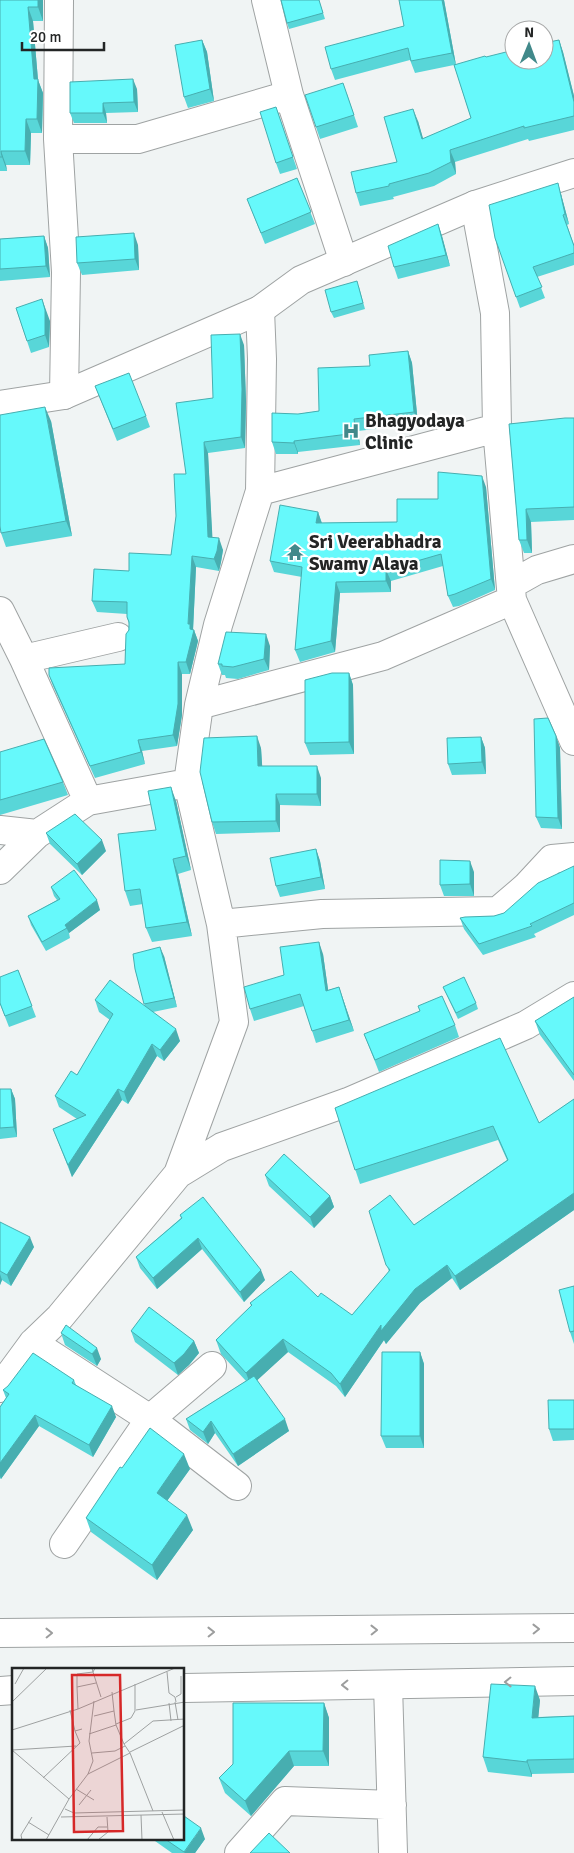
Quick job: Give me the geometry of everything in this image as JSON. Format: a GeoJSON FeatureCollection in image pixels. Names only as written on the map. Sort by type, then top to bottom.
{"type":"FeatureCollection","features":[{"type":"Feature","properties":{"kind":"street"},"geometry":{"type":"LineString","coordinates":[[59,0],[58,139],[66,272],[64,395]]}},
{"type":"Feature","properties":{"kind":"street"},"geometry":{"type":"LineString","coordinates":[[266,0],[289,95],[344,262]]}},
{"type":"Feature","properties":{"kind":"street"},"geometry":{"type":"LineString","coordinates":[[58,139],[138,139],[289,95]]}},
{"type":"Feature","properties":{"kind":"street"},"geometry":{"type":"LineString","coordinates":[[0,405],[64,395],[260,310],[302,280],[475,205],[574,173]]}},
{"type":"Feature","properties":{"kind":"street"},"geometry":{"type":"LineString","coordinates":[[475,205],[495,313],[497,428],[512,592],[574,741]]}},
{"type":"Feature","properties":{"kind":"street"},"geometry":{"type":"LineString","coordinates":[[178,1174],[234,1022],[221,924],[188,783],[199,705],[218,625],[260,491],[262,359],[260,310]]}},
{"type":"Feature","properties":{"kind":"street"},"geometry":{"type":"LineString","coordinates":[[260,491],[497,428]]}},
{"type":"Feature","properties":{"kind":"street"},"geometry":{"type":"LineString","coordinates":[[199,705],[383,656],[512,592],[537,570],[574,559]]}},
{"type":"Feature","properties":{"kind":"street"},"geometry":{"type":"LineString","coordinates":[[0,611],[24,659],[88,802]]}},
{"type":"Feature","properties":{"kind":"street"},"geometry":{"type":"LineString","coordinates":[[24,659],[118,638]]}},
{"type":"Feature","properties":{"kind":"street"},"geometry":{"type":"LineString","coordinates":[[0,870],[37,834],[88,802],[188,783]]}},
{"type":"Feature","properties":{"kind":"street"},"geometry":{"type":"LineString","coordinates":[[0,830],[37,834]]}},
{"type":"Feature","properties":{"kind":"street"},"geometry":{"type":"LineString","coordinates":[[221,924],[322,914],[498,911],[526,887],[552,858],[574,857]]}},
{"type":"Feature","properties":{"kind":"street"},"geometry":{"type":"LineString","coordinates":[[0,1388],[33,1343],[60,1317],[178,1174],[222,1147],[348,1102],[526,1025],[574,996]]}},
{"type":"Feature","properties":{"kind":"street"},"geometry":{"type":"LineString","coordinates":[[33,1343],[150,1420],[237,1486]]}},
{"type":"Feature","properties":{"kind":"street"},"geometry":{"type":"LineString","coordinates":[[64,1544],[150,1420],[212,1366]]}},
{"type":"Feature","properties":{"kind":"street"},"geometry":{"type":"LineString","coordinates":[[0,1634],[574,1628]]}},
{"type":"Feature","properties":{"kind":"street"},"geometry":{"type":"LineString","coordinates":[[185,1688],[574,1681]]}},
{"type":"Feature","properties":{"kind":"street"},"geometry":{"type":"LineString","coordinates":[[388,1685],[393,1853]]}},
{"type":"Feature","properties":{"kind":"street"},"geometry":{"type":"LineString","coordinates":[[239,1853],[285,1801],[392,1805]]}},
{"type":"Feature","properties":{"kind":"building"},"geometry":{"type":"Polygon","coordinates":[[[0,0],[38,0],[38,7],[28,7],[34,79],[38,79],[37,119],[26,119],[25,151],[1,151],[2,157],[0,157],[0,0]]]}},
{"type":"Feature","properties":{"kind":"building"},"geometry":{"type":"Polygon","coordinates":[[[281,0],[319,0],[323,13],[287,23],[281,0]]]}},
{"type":"Feature","properties":{"kind":"building"},"geometry":{"type":"Polygon","coordinates":[[[399,0],[442,0],[452,53],[411,61],[408,48],[331,69],[325,47],[404,26],[399,0]]]}},
{"type":"Feature","properties":{"kind":"building"},"geometry":{"type":"Polygon","coordinates":[[[202,40],[210,89],[184,97],[175,45],[202,40]]]}},
{"type":"Feature","properties":{"kind":"building"},"geometry":{"type":"Polygon","coordinates":[[[559,40],[574,102],[574,116],[524,128],[524,126],[450,150],[451,162],[429,173],[389,184],[389,186],[356,193],[351,172],[397,162],[384,117],[413,109],[422,139],[471,118],[454,65],[504,52],[504,70],[554,70],[554,41],[559,40]]]}},
{"type":"Feature","properties":{"kind":"building"},"geometry":{"type":"Polygon","coordinates":[[[133,79],[134,102],[103,103],[103,113],[70,113],[70,82],[133,79]]]}},
{"type":"Feature","properties":{"kind":"building"},"geometry":{"type":"Polygon","coordinates":[[[343,83],[354,115],[316,127],[305,95],[343,83]]]}},
{"type":"Feature","properties":{"kind":"building"},"geometry":{"type":"Polygon","coordinates":[[[276,107],[293,157],[276,163],[260,112],[276,107]]]}},
{"type":"Feature","properties":{"kind":"building"},"geometry":{"type":"Polygon","coordinates":[[[297,178],[311,212],[261,233],[247,199],[297,178]]]}},
{"type":"Feature","properties":{"kind":"building"},"geometry":{"type":"Polygon","coordinates":[[[558,183],[565,214],[563,215],[574,246],[574,253],[533,267],[542,287],[516,297],[495,238],[489,205],[558,183]]]}},
{"type":"Feature","properties":{"kind":"building"},"geometry":{"type":"Polygon","coordinates":[[[438,224],[446,255],[394,267],[388,246],[438,224]]]}},
{"type":"Feature","properties":{"kind":"building"},"geometry":{"type":"Polygon","coordinates":[[[134,233],[135,259],[77,263],[76,237],[134,233]]]}},
{"type":"Feature","properties":{"kind":"building"},"geometry":{"type":"Polygon","coordinates":[[[44,236],[46,266],[0,269],[0,239],[44,236]]]}},
{"type":"Feature","properties":{"kind":"building"},"geometry":{"type":"Polygon","coordinates":[[[357,281],[363,303],[331,312],[325,290],[357,281]]]}},
{"type":"Feature","properties":{"kind":"building"},"geometry":{"type":"Polygon","coordinates":[[[42,299],[45,310],[45,335],[27,341],[16,308],[42,299]]]}},
{"type":"Feature","properties":{"kind":"building"},"geometry":{"type":"Polygon","coordinates":[[[240,334],[241,437],[204,442],[208,537],[219,538],[214,559],[192,556],[188,624],[190,624],[190,629],[194,630],[186,662],[178,662],[178,704],[173,735],[138,740],[141,752],[90,766],[49,675],[49,668],[125,664],[126,634],[129,630],[127,602],[92,601],[94,569],[129,571],[129,553],[171,555],[176,516],[174,474],[186,474],[176,403],[213,398],[211,335],[240,334]]]}},
{"type":"Feature","properties":{"kind":"building"},"geometry":{"type":"Polygon","coordinates":[[[408,351],[414,412],[354,419],[356,433],[294,441],[294,443],[272,442],[272,413],[298,414],[319,411],[318,368],[370,366],[369,355],[408,351]]]}},
{"type":"Feature","properties":{"kind":"building"},"geometry":{"type":"Polygon","coordinates":[[[129,373],[146,416],[113,429],[95,386],[129,373]]]}},
{"type":"Feature","properties":{"kind":"building"},"geometry":{"type":"Polygon","coordinates":[[[45,407],[66,521],[1,533],[0,415],[45,407]]]}},
{"type":"Feature","properties":{"kind":"building"},"geometry":{"type":"Polygon","coordinates":[[[574,418],[574,507],[526,509],[527,540],[519,540],[509,424],[574,418]]]}},
{"type":"Feature","properties":{"kind":"building"},"geometry":{"type":"Polygon","coordinates":[[[438,472],[482,476],[491,579],[448,596],[441,554],[386,570],[386,581],[336,582],[331,641],[295,650],[302,567],[270,561],[280,505],[318,512],[316,523],[397,522],[397,499],[438,499],[438,472]]]}},
{"type":"Feature","properties":{"kind":"building"},"geometry":{"type":"Polygon","coordinates":[[[226,632],[266,634],[264,659],[233,667],[218,664],[226,632]]]}},
{"type":"Feature","properties":{"kind":"building"},"geometry":{"type":"Polygon","coordinates":[[[332,673],[349,673],[349,742],[305,743],[305,680],[332,673]]]}},
{"type":"Feature","properties":{"kind":"building"},"geometry":{"type":"Polygon","coordinates":[[[548,718],[556,736],[558,818],[536,817],[534,719],[548,718]]]}},
{"type":"Feature","properties":{"kind":"building"},"geometry":{"type":"Polygon","coordinates":[[[257,736],[258,766],[317,766],[317,794],[276,794],[276,821],[212,822],[200,772],[204,738],[257,736]]]}},
{"type":"Feature","properties":{"kind":"building"},"geometry":{"type":"Polygon","coordinates":[[[481,737],[482,762],[448,764],[447,738],[481,737]]]}},
{"type":"Feature","properties":{"kind":"building"},"geometry":{"type":"Polygon","coordinates":[[[44,739],[63,782],[0,800],[0,752],[44,739]]]}},
{"type":"Feature","properties":{"kind":"building"},"geometry":{"type":"Polygon","coordinates":[[[171,787],[186,856],[173,859],[187,922],[146,928],[140,889],[125,891],[118,834],[156,830],[148,791],[171,787]]]}},
{"type":"Feature","properties":{"kind":"building"},"geometry":{"type":"Polygon","coordinates":[[[75,814],[102,840],[77,864],[46,833],[75,814]]]}},
{"type":"Feature","properties":{"kind":"building"},"geometry":{"type":"Polygon","coordinates":[[[316,849],[321,877],[276,886],[270,858],[316,849]]]}},
{"type":"Feature","properties":{"kind":"building"},"geometry":{"type":"Polygon","coordinates":[[[440,860],[470,861],[470,884],[440,885],[440,860]]]}},
{"type":"Feature","properties":{"kind":"building"},"geometry":{"type":"Polygon","coordinates":[[[574,866],[574,903],[530,924],[532,926],[479,944],[460,918],[494,916],[504,913],[538,883],[574,866]]]}},
{"type":"Feature","properties":{"kind":"building"},"geometry":{"type":"Polygon","coordinates":[[[74,870],[97,900],[65,925],[67,928],[42,942],[28,916],[60,899],[51,887],[74,870]]]}},
{"type":"Feature","properties":{"kind":"building"},"geometry":{"type":"Polygon","coordinates":[[[319,942],[326,991],[339,987],[349,1020],[312,1031],[300,994],[250,1009],[244,987],[284,975],[280,947],[319,942]]]}},
{"type":"Feature","properties":{"kind":"building"},"geometry":{"type":"Polygon","coordinates":[[[160,947],[174,998],[144,1004],[133,954],[160,947]]]}},
{"type":"Feature","properties":{"kind":"building"},"geometry":{"type":"Polygon","coordinates":[[[18,970],[32,1006],[5,1016],[0,1003],[0,977],[18,970]]]}},
{"type":"Feature","properties":{"kind":"building"},"geometry":{"type":"Polygon","coordinates":[[[464,977],[476,1003],[456,1013],[443,987],[464,977]]]}},
{"type":"Feature","properties":{"kind":"building"},"geometry":{"type":"Polygon","coordinates":[[[110,980],[176,1029],[160,1050],[152,1044],[124,1092],[118,1089],[68,1165],[53,1129],[86,1115],[55,1096],[71,1071],[77,1075],[113,1014],[95,1000],[110,980]]]}},
{"type":"Feature","properties":{"kind":"building"},"geometry":{"type":"Polygon","coordinates":[[[442,996],[455,1025],[375,1060],[364,1034],[420,1011],[418,1006],[442,996]]]}},
{"type":"Feature","properties":{"kind":"building"},"geometry":{"type":"Polygon","coordinates":[[[574,997],[574,1075],[535,1021],[574,997]]]}},
{"type":"Feature","properties":{"kind":"building"},"geometry":{"type":"Polygon","coordinates":[[[500,1038],[539,1123],[574,1099],[574,1193],[455,1276],[447,1265],[415,1289],[381,1331],[381,1325],[340,1384],[331,1373],[283,1339],[246,1373],[216,1340],[252,1305],[250,1303],[291,1271],[318,1297],[321,1293],[352,1315],[390,1270],[386,1265],[369,1211],[390,1195],[414,1225],[508,1160],[493,1126],[355,1170],[335,1108],[500,1038]]]}},
{"type":"Feature","properties":{"kind":"building"},"geometry":{"type":"Polygon","coordinates":[[[0,1089],[11,1089],[14,1127],[0,1128],[0,1089]]]}},
{"type":"Feature","properties":{"kind":"building"},"geometry":{"type":"Polygon","coordinates":[[[284,1154],[330,1196],[310,1217],[265,1175],[284,1154]]]}},
{"type":"Feature","properties":{"kind":"building"},"geometry":{"type":"Polygon","coordinates":[[[203,1197],[261,1270],[240,1292],[198,1238],[153,1278],[136,1257],[182,1218],[180,1215],[203,1197]]]}},
{"type":"Feature","properties":{"kind":"building"},"geometry":{"type":"Polygon","coordinates":[[[0,1222],[30,1237],[7,1275],[0,1271],[0,1222]]]}},
{"type":"Feature","properties":{"kind":"building"},"geometry":{"type":"Polygon","coordinates":[[[574,1286],[574,1331],[570,1332],[559,1290],[574,1286]]]}},
{"type":"Feature","properties":{"kind":"building"},"geometry":{"type":"Polygon","coordinates":[[[149,1307],[194,1341],[174,1363],[131,1331],[149,1307]]]}},
{"type":"Feature","properties":{"kind":"building"},"geometry":{"type":"Polygon","coordinates":[[[66,1325],[97,1348],[92,1354],[61,1333],[66,1325]]]}},
{"type":"Feature","properties":{"kind":"building"},"geometry":{"type":"Polygon","coordinates":[[[382,1352],[420,1352],[420,1436],[381,1436],[382,1352]]]}},
{"type":"Feature","properties":{"kind":"building"},"geometry":{"type":"Polygon","coordinates":[[[33,1353],[74,1380],[72,1383],[112,1406],[89,1445],[35,1415],[0,1463],[0,1407],[9,1394],[3,1390],[33,1353]]]}},
{"type":"Feature","properties":{"kind":"building"},"geometry":{"type":"Polygon","coordinates":[[[254,1376],[285,1419],[233,1454],[211,1421],[203,1432],[186,1419],[254,1376]]]}},
{"type":"Feature","properties":{"kind":"building"},"geometry":{"type":"Polygon","coordinates":[[[548,1400],[574,1400],[574,1429],[549,1429],[548,1400]]]}},
{"type":"Feature","properties":{"kind":"building"},"geometry":{"type":"Polygon","coordinates":[[[150,1428],[184,1454],[157,1493],[187,1515],[152,1565],[86,1518],[120,1467],[122,1468],[150,1428]]]}},
{"type":"Feature","properties":{"kind":"building"},"geometry":{"type":"Polygon","coordinates":[[[491,1684],[535,1686],[532,1718],[574,1716],[574,1759],[527,1760],[527,1762],[483,1757],[491,1684]]]}},
{"type":"Feature","properties":{"kind":"building"},"geometry":{"type":"Polygon","coordinates":[[[233,1703],[324,1703],[323,1751],[289,1751],[245,1801],[219,1778],[233,1764],[233,1703]]]}},
{"type":"Feature","properties":{"kind":"building"},"geometry":{"type":"Polygon","coordinates":[[[185,1817],[201,1828],[184,1852],[166,1840],[185,1840],[185,1817]]]}},
{"type":"Feature","properties":{"kind":"building"},"geometry":{"type":"Polygon","coordinates":[[[269,1833],[290,1853],[250,1853],[269,1833]]]}},
{"type":"Feature","properties":{"kind":"place","name":"Bhagyodaya Clinic"},"geometry":{"type":"Point","coordinates":[351,431]}},
{"type":"Feature","properties":{"kind":"place","name":"Sri Veerabhadra Swamy Alaya"},"geometry":{"type":"Point","coordinates":[295,552]}}]}
